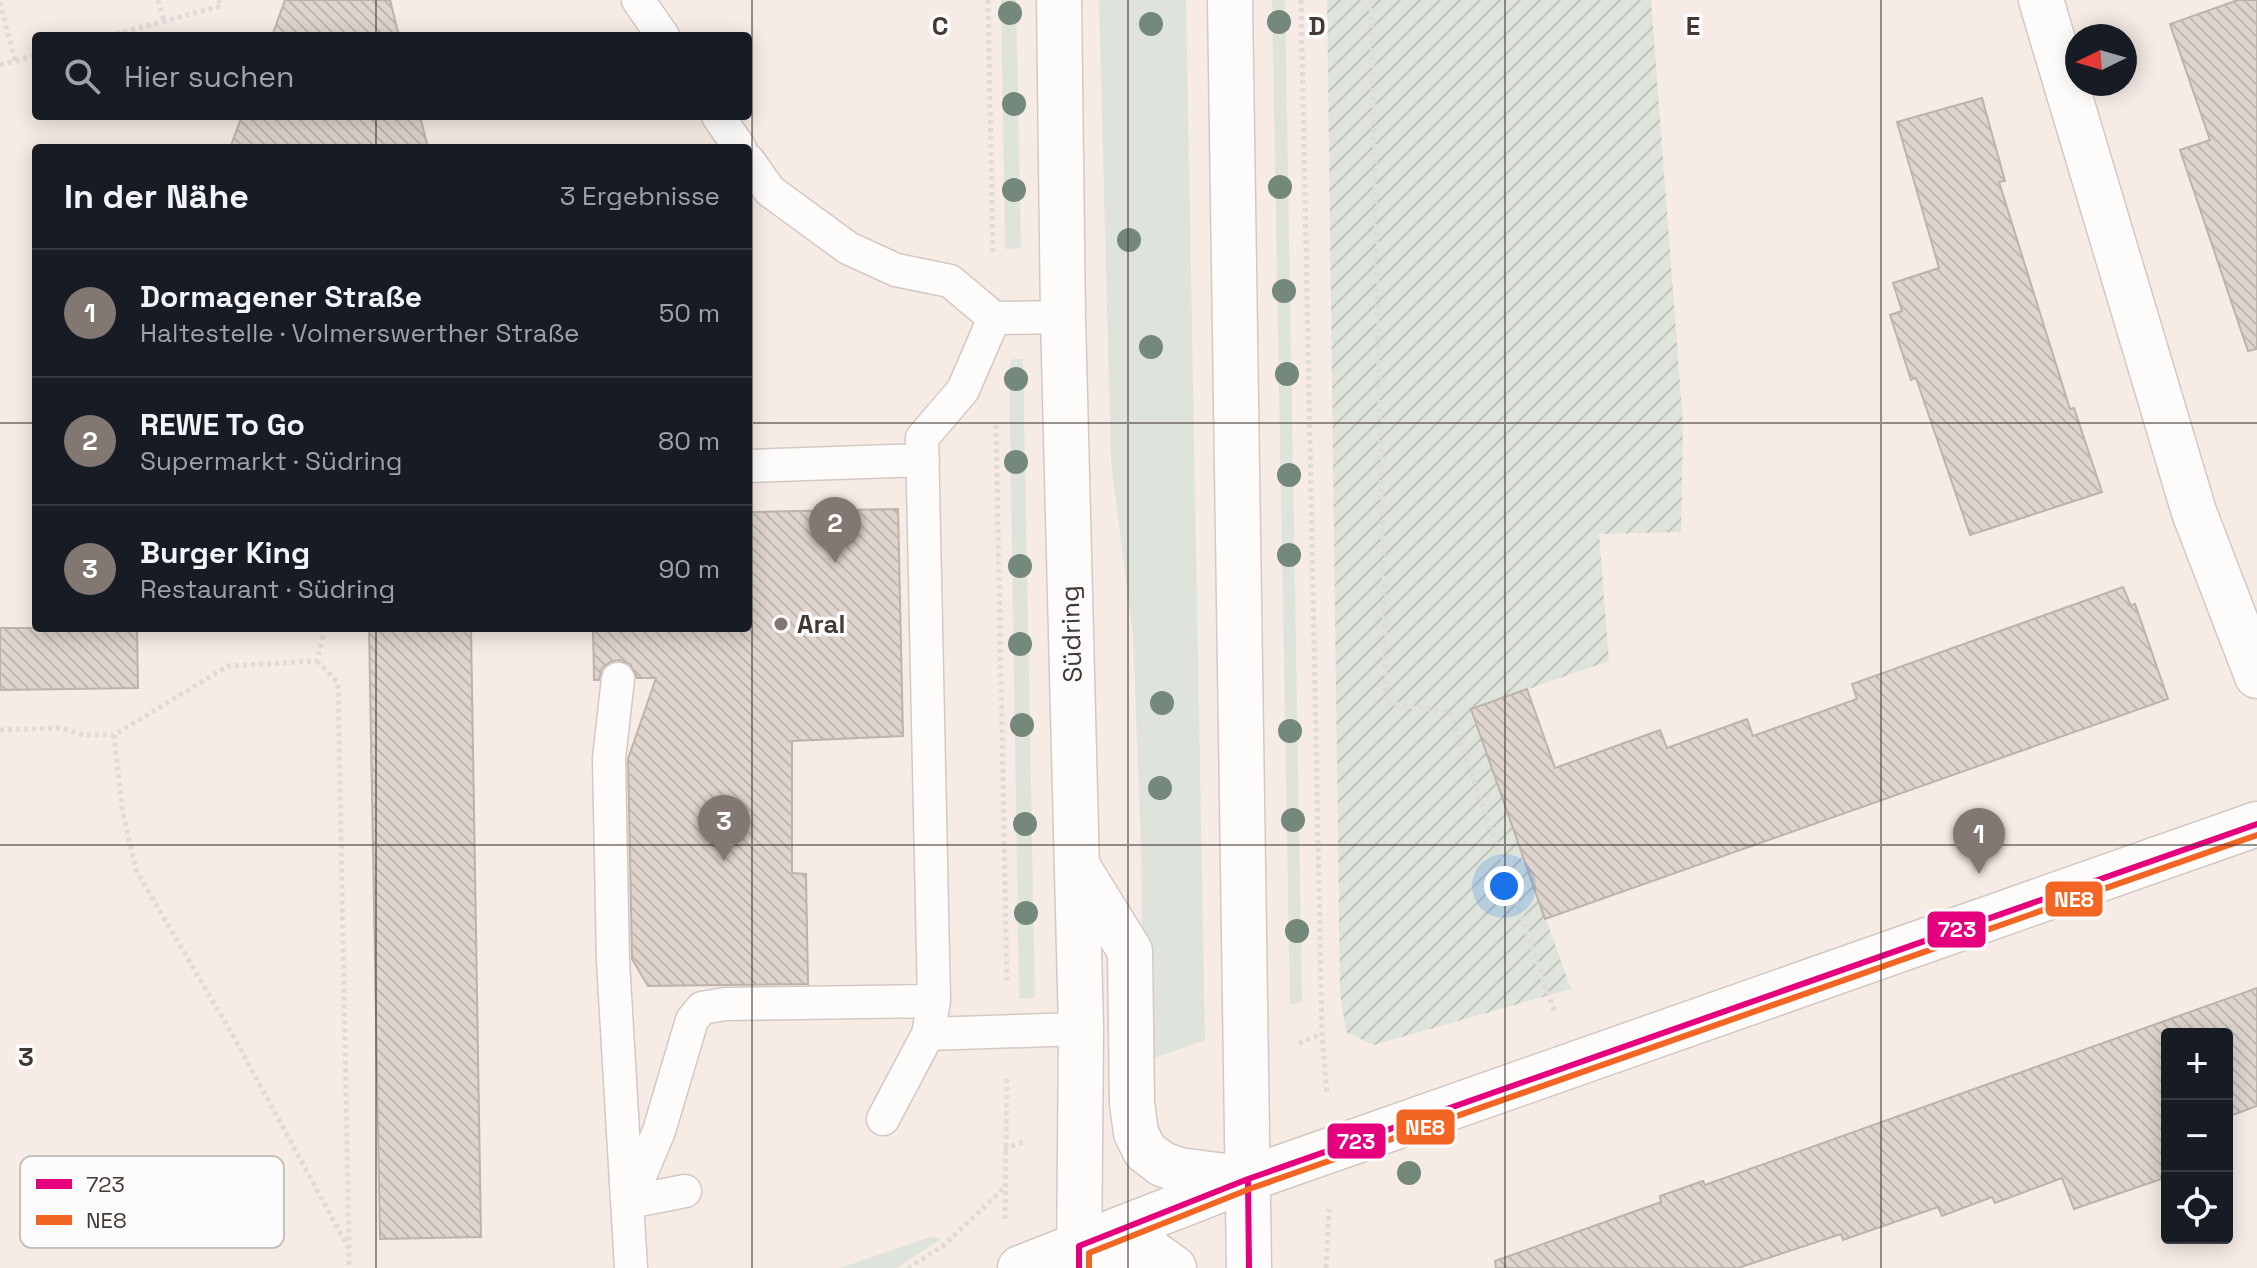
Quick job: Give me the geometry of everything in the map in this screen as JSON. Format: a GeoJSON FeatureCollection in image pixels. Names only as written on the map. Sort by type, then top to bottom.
{"type":"FeatureCollection","features":[{"type":"Feature","properties":{"kind":"main road","name":"Südring"},"geometry":{"type":"LineString","coordinates":[[1059,0],[1063,317],[1081,1029],[1079,1257]]}},
{"type":"Feature","properties":{"kind":"main road"},"geometry":{"type":"LineString","coordinates":[[1230,0],[1249,1268]]}},
{"type":"Feature","properties":{"kind":"main road"},"geometry":{"type":"LineString","coordinates":[[2041,0],[2194,512],[2257,676]]}},
{"type":"Feature","properties":{"kind":"main road"},"geometry":{"type":"LineString","coordinates":[[1079,1257],[1248,1179],[2257,824]]}},
{"type":"Feature","properties":{"kind":"main road"},"geometry":{"type":"LineString","coordinates":[[1078,867],[1130,951],[1132,1103],[1136,1133],[1145,1151],[1162,1164],[1179,1170],[1248,1179]]}},
{"type":"Feature","properties":{"kind":"main road"},"geometry":{"type":"LineString","coordinates":[[1020,1268],[1079,1257],[1150,1251],[1174,1268]]}},
{"type":"Feature","properties":{"kind":"lane"},"geometry":{"type":"LineString","coordinates":[[638,0],[660,32]]}},
{"type":"Feature","properties":{"kind":"lane"},"geometry":{"type":"LineString","coordinates":[[721,120],[737,144]]}},
{"type":"Feature","properties":{"kind":"lane"},"geometry":{"type":"LineString","coordinates":[[752,166],[770,191],[848,248],[896,270],[950,281],[994,318],[1063,317]]}},
{"type":"Feature","properties":{"kind":"lane"},"geometry":{"type":"LineString","coordinates":[[883,1119],[928,1034],[934,1001],[922,438],[963,390],[994,318]]}},
{"type":"Feature","properties":{"kind":"lane"},"geometry":{"type":"LineString","coordinates":[[752,466],[923,460]]}},
{"type":"Feature","properties":{"kind":"lane"},"geometry":{"type":"LineString","coordinates":[[618,679],[609,758],[613,961],[631,1268]]}},
{"type":"Feature","properties":{"kind":"lane"},"geometry":{"type":"LineString","coordinates":[[629,1202],[659,1131],[692,1020],[702,1008],[725,1004],[934,1001]]}},
{"type":"Feature","properties":{"kind":"lane"},"geometry":{"type":"LineString","coordinates":[[928,1034],[1081,1029]]}},
{"type":"Feature","properties":{"kind":"lane"},"geometry":{"type":"LineString","coordinates":[[629,1202],[685,1191]]}},
{"type":"Feature","properties":{"kind":"path"},"geometry":{"type":"LineString","coordinates":[[158,0],[164,21]]}},
{"type":"Feature","properties":{"kind":"path"},"geometry":{"type":"LineString","coordinates":[[123,32],[221,6],[219,0]]}},
{"type":"Feature","properties":{"kind":"path"},"geometry":{"type":"LineString","coordinates":[[988,0],[994,318]]}},
{"type":"Feature","properties":{"kind":"path"},"geometry":{"type":"LineString","coordinates":[[1301,0],[1322,1034],[1327,1090]]}},
{"type":"Feature","properties":{"kind":"path"},"geometry":{"type":"LineString","coordinates":[[1371,0],[1386,703],[1450,712],[1573,1063]]}},
{"type":"Feature","properties":{"kind":"path"},"geometry":{"type":"LineString","coordinates":[[0,2],[15,61]]}},
{"type":"Feature","properties":{"kind":"path"},"geometry":{"type":"LineString","coordinates":[[0,65],[32,56]]}},
{"type":"Feature","properties":{"kind":"path"},"geometry":{"type":"LineString","coordinates":[[996,413],[1008,1032],[1004,1209]]}},
{"type":"Feature","properties":{"kind":"path"},"geometry":{"type":"LineString","coordinates":[[317,661],[324,632]]}},
{"type":"Feature","properties":{"kind":"path"},"geometry":{"type":"LineString","coordinates":[[0,730],[62,728],[83,735],[114,735],[228,666],[317,661],[338,683],[349,1268]]}},
{"type":"Feature","properties":{"kind":"path"},"geometry":{"type":"LineString","coordinates":[[114,735],[122,808],[136,870],[236,1041],[349,1249]]}},
{"type":"Feature","properties":{"kind":"path"},"geometry":{"type":"LineString","coordinates":[[1291,1046],[1322,1034]]}},
{"type":"Feature","properties":{"kind":"path"},"geometry":{"type":"LineString","coordinates":[[1004,1149],[1034,1138]]}},
{"type":"Feature","properties":{"kind":"path"},"geometry":{"type":"LineString","coordinates":[[908,1268],[943,1246],[1005,1187]]}},
{"type":"Feature","properties":{"kind":"path"},"geometry":{"type":"LineString","coordinates":[[1324,1267],[1329,1206]]}},
{"type":"Feature","properties":{"kind":"shaded area"},"geometry":{"type":"Polygon","coordinates":[[[1001,0],[1016,0],[1021,248],[1005,249],[1001,0]]]}},
{"type":"Feature","properties":{"kind":"shaded area"},"geometry":{"type":"Polygon","coordinates":[[[1099,0],[1186,0],[1205,1040],[1143,1062],[1141,846],[1133,636],[1111,462],[1099,0]]]}},
{"type":"Feature","properties":{"kind":"shaded area"},"geometry":{"type":"Polygon","coordinates":[[[1272,0],[1285,0],[1302,1001],[1290,1005],[1272,0]]]}},
{"type":"Feature","properties":{"kind":"shaded area"},"geometry":{"type":"Polygon","coordinates":[[[1327,0],[1651,0],[1683,424],[1681,532],[1599,534],[1609,661],[1471,709],[1571,989],[1374,1045],[1346,1032],[1340,993],[1327,0]]]}},
{"type":"Feature","properties":{"kind":"shaded area"},"geometry":{"type":"Polygon","coordinates":[[[1013,359],[1023,359],[1035,997],[1019,999],[1009,366],[1013,359]]]}},
{"type":"Feature","properties":{"kind":"shaded area"},"geometry":{"type":"Polygon","coordinates":[[[934,1236],[941,1239],[897,1268],[840,1268],[934,1236]]]}},
{"type":"Feature","properties":{"kind":"building"},"geometry":{"type":"Polygon","coordinates":[[[285,0],[390,0],[398,32],[273,32],[285,0]]]}},
{"type":"Feature","properties":{"kind":"building"},"geometry":{"type":"Polygon","coordinates":[[[2238,0],[2257,0],[2257,349],[2248,351],[2180,150],[2210,140],[2170,24],[2238,0]]]}},
{"type":"Feature","properties":{"kind":"building"},"geometry":{"type":"Polygon","coordinates":[[[1982,98],[2005,181],[1999,182],[2070,409],[2074,408],[2102,492],[1970,535],[1916,378],[1911,380],[1890,315],[1902,311],[1893,283],[1939,268],[1897,122],[1982,98]]]}},
{"type":"Feature","properties":{"kind":"building"},"geometry":{"type":"Polygon","coordinates":[[[240,120],[421,120],[427,144],[232,144],[240,120]]]}},
{"type":"Feature","properties":{"kind":"building"},"geometry":{"type":"Polygon","coordinates":[[[898,509],[903,736],[792,741],[792,873],[806,874],[808,984],[648,986],[632,959],[628,759],[656,678],[637,678],[630,664],[619,660],[602,668],[599,680],[594,680],[593,632],[752,632],[752,512],[898,509]]]}},
{"type":"Feature","properties":{"kind":"building"},"geometry":{"type":"Polygon","coordinates":[[[2123,587],[2131,606],[2135,604],[2168,699],[1545,919],[1471,709],[1527,689],[1555,768],[1660,730],[1667,748],[1747,719],[1753,736],[1857,699],[1852,684],[2123,587]]]}},
{"type":"Feature","properties":{"kind":"building"},"geometry":{"type":"Polygon","coordinates":[[[0,628],[32,628],[32,632],[137,632],[138,688],[0,690],[0,628]]]}},
{"type":"Feature","properties":{"kind":"building"},"geometry":{"type":"Polygon","coordinates":[[[369,632],[471,632],[481,1237],[380,1239],[369,632]]]}},
{"type":"Feature","properties":{"kind":"building"},"geometry":{"type":"Polygon","coordinates":[[[2257,988],[2257,1106],[2233,1115],[2233,1028],[2161,1028],[2161,1179],[2074,1209],[2062,1178],[1995,1203],[1992,1197],[1942,1216],[1938,1207],[1843,1240],[1841,1234],[1738,1268],[1496,1268],[1495,1261],[1661,1202],[1660,1196],[1703,1181],[1705,1185],[2257,988]]]}},
{"type":"Feature","properties":{"kind":"transit line","name":"723"},"geometry":{"type":"LineString","coordinates":[[1079,1268],[1079,1246],[1248,1179],[2257,824]]}},
{"type":"Feature","properties":{"kind":"transit line","name":"NE8"},"geometry":{"type":"LineString","coordinates":[[1089,1268],[1089,1253],[1252,1188],[2257,835]]}},
{"type":"Feature","properties":{"kind":"transit line","name":"723"},"geometry":{"type":"LineString","coordinates":[[1248,1179],[1249,1268]]}},
{"type":"Feature","properties":{"kind":"place","name":"REWE To Go"},"geometry":{"type":"Point","coordinates":[835,563]}},
{"type":"Feature","properties":{"kind":"place","name":"Aral"},"geometry":{"type":"Point","coordinates":[781,624]}},
{"type":"Feature","properties":{"kind":"place","name":"Burger King"},"geometry":{"type":"Point","coordinates":[724,861]}},
{"type":"Feature","properties":{"kind":"place","name":"Dormagener Straße"},"geometry":{"type":"Point","coordinates":[1979,874]}}]}
